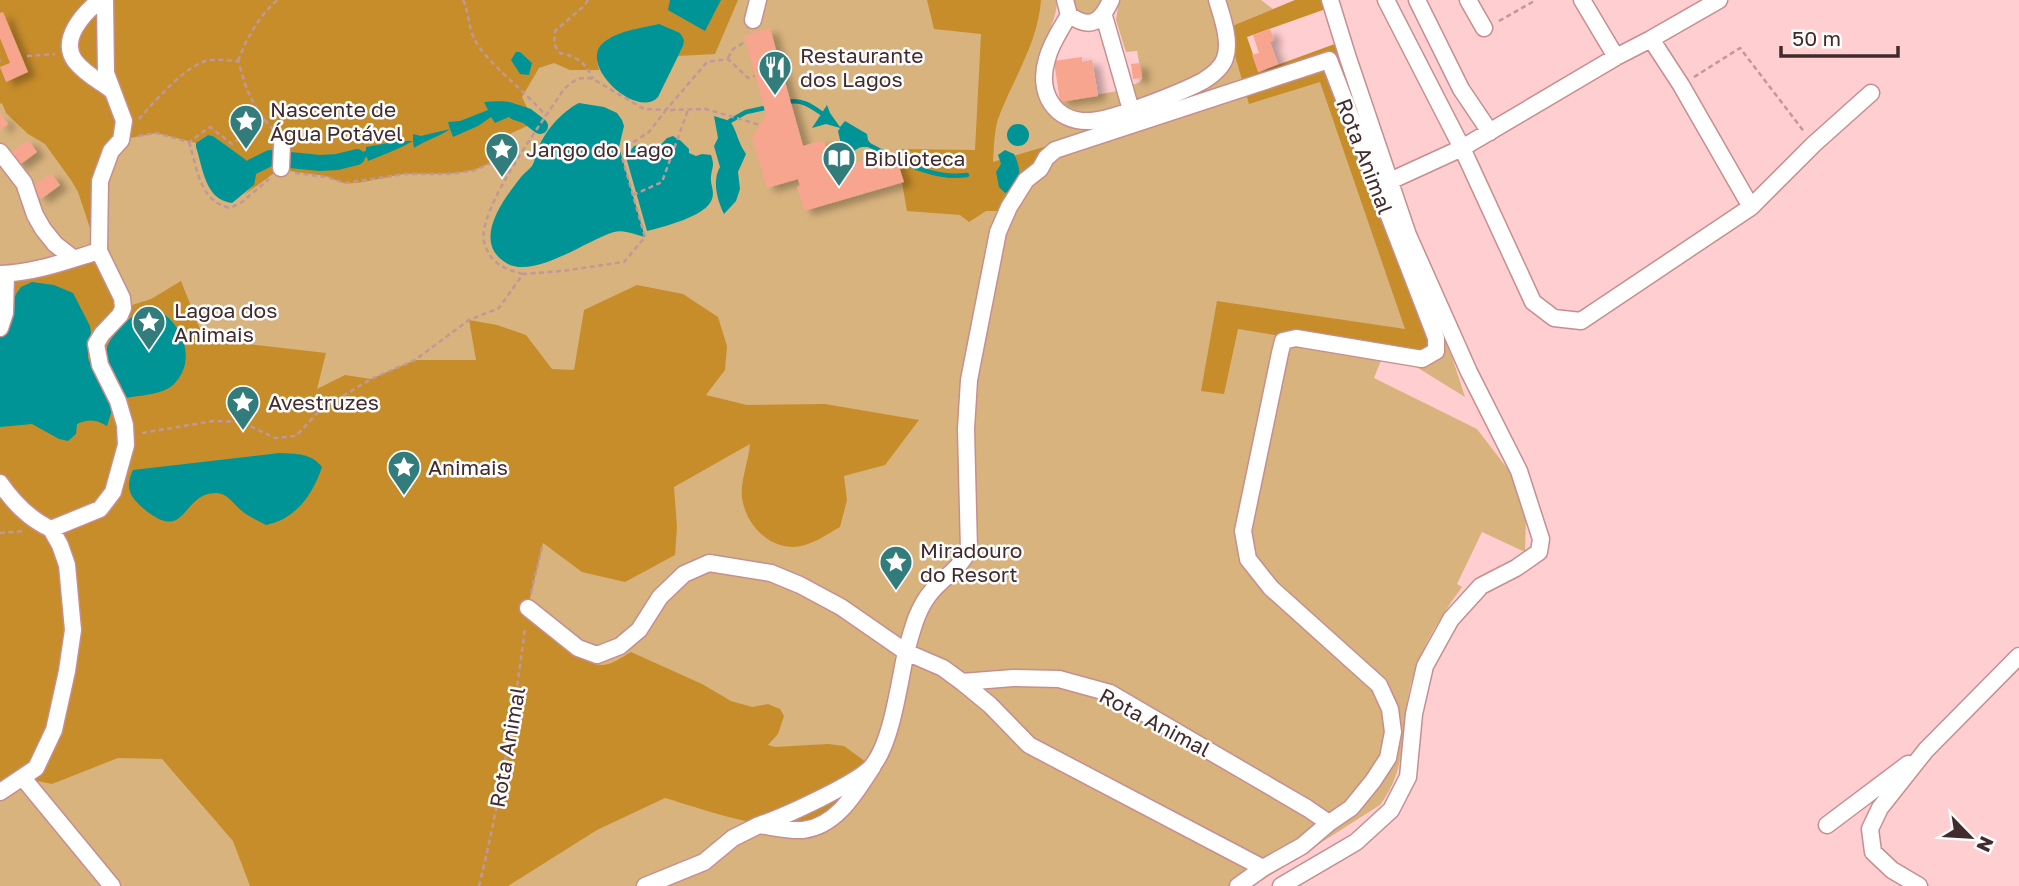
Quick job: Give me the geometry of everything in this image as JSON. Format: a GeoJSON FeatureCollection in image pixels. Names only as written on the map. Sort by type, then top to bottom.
{"type":"FeatureCollection","features":[{"type":"Feature","properties":{"kind":"street"},"geometry":{"type":"LineString","coordinates":[[102,0],[85,13],[73,32],[70,48],[74,60],[110,89]]}},
{"type":"Feature","properties":{"kind":"street"},"geometry":{"type":"LineString","coordinates":[[51,529],[100,509],[113,492],[126,445],[125,425],[118,401],[97,355],[96,344],[123,308],[122,298],[99,251],[100,181],[111,151],[121,139],[124,121],[106,73],[102,0]]}},
{"type":"Feature","properties":{"kind":"street"},"geometry":{"type":"LineString","coordinates":[[753,20],[758,0]]}},
{"type":"Feature","properties":{"kind":"street"},"geometry":{"type":"LineString","coordinates":[[1111,0],[1104,16],[1092,23],[1079,22],[1067,8],[1046,62],[1044,82],[1049,102],[1057,110],[1074,119],[1092,121],[1131,110],[1203,81],[1219,69],[1225,60],[1226,48],[1217,0]]}},
{"type":"Feature","properties":{"kind":"street"},"geometry":{"type":"LineString","coordinates":[[1285,885],[1356,842],[1391,810],[1408,777],[1414,714],[1425,666],[1451,619],[1482,586],[1539,552],[1541,539],[1519,471],[1469,372],[1408,235],[1331,0]]}},
{"type":"Feature","properties":{"kind":"street"},"geometry":{"type":"LineString","coordinates":[[1386,0],[1462,148],[1533,302],[1554,318],[1581,321],[1751,207],[1814,144],[1871,93]]}},
{"type":"Feature","properties":{"kind":"street"},"geometry":{"type":"LineString","coordinates":[[1417,0],[1461,89],[1490,132]]}},
{"type":"Feature","properties":{"kind":"street"},"geometry":{"type":"LineString","coordinates":[[1468,0],[1484,28]]}},
{"type":"Feature","properties":{"kind":"street"},"geometry":{"type":"LineString","coordinates":[[1582,0],[1616,57]]}},
{"type":"Feature","properties":{"kind":"street"},"geometry":{"type":"LineString","coordinates":[[1390,181],[1462,148],[1616,57],[1720,0]]}},
{"type":"Feature","properties":{"kind":"street"},"geometry":{"type":"LineString","coordinates":[[1104,16],[1131,110]]}},
{"type":"Feature","properties":{"kind":"street"},"geometry":{"type":"LineString","coordinates":[[1651,39],[1681,85],[1751,207]]}},
{"type":"Feature","properties":{"kind":"street","name":"Rota Animal"},"geometry":{"type":"LineString","coordinates":[[759,825],[802,830],[819,826],[835,817],[853,796],[873,766],[887,736],[906,652],[922,605],[933,590],[961,565],[969,550],[966,429],[969,380],[998,232],[1009,206],[1026,180],[1040,169],[1046,158],[1055,150],[1329,60],[1436,338],[1436,351],[1422,359],[1296,338],[1283,341],[1243,531],[1248,559],[1271,588],[1379,685],[1390,709],[1393,732],[1388,758],[1351,808],[1302,846],[1263,867],[1238,886]]}},
{"type":"Feature","properties":{"kind":"street"},"geometry":{"type":"LineString","coordinates":[[281,168],[282,145]]}},
{"type":"Feature","properties":{"kind":"street"},"geometry":{"type":"LineString","coordinates":[[0,152],[24,183],[43,229],[73,258]]}},
{"type":"Feature","properties":{"kind":"street"},"geometry":{"type":"LineString","coordinates":[[0,328],[5,313],[3,274],[50,267],[99,251]]}},
{"type":"Feature","properties":{"kind":"street"},"geometry":{"type":"LineString","coordinates":[[0,483],[23,511],[51,529],[60,545],[66,565],[74,630],[54,730],[36,768],[0,792]]}},
{"type":"Feature","properties":{"kind":"street"},"geometry":{"type":"LineString","coordinates":[[528,608],[578,648],[597,655],[620,646],[639,630],[660,597],[684,574],[709,563],[771,573],[841,607],[906,652],[943,668],[990,705],[1029,746],[1263,867]]}},
{"type":"Feature","properties":{"kind":"street"},"geometry":{"type":"LineString","coordinates":[[1919,886],[1892,870],[1873,852],[1870,830],[1880,807],[1926,750],[2019,656]]}},
{"type":"Feature","properties":{"kind":"street","name":"Rota Animal"},"geometry":{"type":"LineString","coordinates":[[962,682],[1013,678],[1059,679],[1111,693],[1329,823]]}},
{"type":"Feature","properties":{"kind":"street"},"geometry":{"type":"LineString","coordinates":[[1827,825],[1926,750]]}},
{"type":"Feature","properties":{"kind":"street"},"geometry":{"type":"LineString","coordinates":[[645,886],[704,862],[733,838],[759,825],[780,819],[852,781],[873,766]]}},
{"type":"Feature","properties":{"kind":"street"},"geometry":{"type":"LineString","coordinates":[[23,778],[112,886]]}},
{"type":"Feature","properties":{"kind":"path"},"geometry":{"type":"LineString","coordinates":[[277,0],[249,34],[238,61],[247,90],[282,145]]}},
{"type":"Feature","properties":{"kind":"path"},"geometry":{"type":"LineString","coordinates":[[463,0],[473,37],[484,53],[532,98],[546,116]]}},
{"type":"Feature","properties":{"kind":"path"},"geometry":{"type":"LineString","coordinates":[[588,0],[555,31],[554,44],[560,53],[577,57],[586,65],[593,79]]}},
{"type":"Feature","properties":{"kind":"path"},"geometry":{"type":"LineString","coordinates":[[1484,28],[1536,0]]}},
{"type":"Feature","properties":{"kind":"path"},"geometry":{"type":"LineString","coordinates":[[728,59],[733,49],[745,42]]}},
{"type":"Feature","properties":{"kind":"path"},"geometry":{"type":"LineString","coordinates":[[1681,85],[1740,48],[1814,144]]}},
{"type":"Feature","properties":{"kind":"path"},"geometry":{"type":"LineString","coordinates":[[27,57],[57,54],[74,60]]}},
{"type":"Feature","properties":{"kind":"path"},"geometry":{"type":"LineString","coordinates":[[728,59],[748,78],[755,76]]}},
{"type":"Feature","properties":{"kind":"path"},"geometry":{"type":"LineString","coordinates":[[728,59],[707,62],[666,110],[649,132],[626,147],[622,157],[646,237],[624,262],[523,274],[502,268],[490,256],[484,240],[485,225],[494,203],[546,116],[564,89],[574,80],[593,79],[644,109],[666,110],[706,109],[760,125]]}},
{"type":"Feature","properties":{"kind":"path"},"geometry":{"type":"LineString","coordinates":[[121,139],[162,93],[186,72],[208,60],[238,61]]}},
{"type":"Feature","properties":{"kind":"path"},"geometry":{"type":"LineString","coordinates":[[633,195],[662,182],[688,110]]}},
{"type":"Feature","properties":{"kind":"path"},"geometry":{"type":"LineString","coordinates":[[189,142],[210,127],[232,144],[265,119]]}},
{"type":"Feature","properties":{"kind":"path"},"geometry":{"type":"LineString","coordinates":[[121,139],[156,133],[189,142]]}},
{"type":"Feature","properties":{"kind":"path"},"geometry":{"type":"LineString","coordinates":[[189,142],[205,193],[216,205],[230,208],[242,202],[281,168],[345,183],[405,174],[427,176],[472,171],[489,164],[508,151],[519,158]]}},
{"type":"Feature","properties":{"kind":"path"},"geometry":{"type":"LineString","coordinates":[[125,436],[213,421],[242,422],[275,438],[296,436],[321,409],[371,379],[415,359],[469,320],[499,308],[523,274]]}},
{"type":"Feature","properties":{"kind":"path","name":"Rota Animal"},"geometry":{"type":"LineString","coordinates":[[479,886],[490,842],[516,698],[528,608],[543,543]]}},
{"type":"Feature","properties":{"kind":"shaded area"},"geometry":{"type":"Polygon","coordinates":[[[0,0],[1057,0],[1055,16],[1038,66],[1042,105],[1117,91],[1140,82],[1142,78],[1137,51],[1126,52],[1116,20],[1119,0],[1261,0],[1273,9],[1227,28],[1243,77],[1335,44],[1383,188],[1453,360],[1465,397],[1410,363],[1382,358],[1374,378],[1477,429],[1510,472],[1526,516],[1525,552],[1482,532],[1457,584],[1462,587],[1437,624],[1418,663],[1409,692],[1399,764],[1389,791],[1380,805],[1253,886],[0,886],[0,0]]]}},
{"type":"Feature","properties":{"kind":"shaded area"},"geometry":{"type":"Polygon","coordinates":[[[0,0],[738,0],[715,54],[678,56],[683,46],[597,61],[599,70],[570,70],[554,63],[539,68],[522,97],[533,120],[527,126],[497,140],[497,150],[502,154],[479,168],[467,171],[404,174],[366,182],[342,183],[329,177],[281,168],[244,195],[254,185],[252,167],[213,136],[208,135],[196,143],[156,133],[130,138],[115,132],[96,168],[92,191],[91,231],[78,192],[71,180],[45,144],[28,134],[6,113],[2,103],[0,104],[0,0]]]}},
{"type":"Feature","properties":{"kind":"shaded area"},"geometry":{"type":"Polygon","coordinates":[[[927,0],[1041,0],[1030,46],[998,119],[993,162],[1054,144],[1001,211],[986,211],[969,222],[960,215],[907,211],[896,149],[975,150],[981,34],[934,29],[927,0]]]}},
{"type":"Feature","properties":{"kind":"shaded area"},"geometry":{"type":"Polygon","coordinates":[[[1071,0],[1103,0],[1095,10],[1086,15],[1078,12],[1071,0]]]}},
{"type":"Feature","properties":{"kind":"shaded area"},"geometry":{"type":"Polygon","coordinates":[[[1295,0],[1323,0],[1323,10],[1247,37],[1259,72],[1335,44],[1383,188],[1442,335],[1422,359],[1238,329],[1224,394],[1201,391],[1217,301],[1405,329],[1320,82],[1249,104],[1227,28],[1295,0]]]}},
{"type":"Feature","properties":{"kind":"shaded area"},"geometry":{"type":"Polygon","coordinates":[[[92,252],[123,308],[151,299],[181,281],[204,339],[326,353],[317,389],[345,375],[371,379],[415,360],[476,360],[469,320],[497,325],[526,335],[552,369],[574,370],[584,310],[637,285],[683,294],[718,317],[727,346],[725,370],[706,395],[747,405],[825,404],[919,420],[885,465],[844,476],[847,500],[840,527],[818,540],[806,545],[784,546],[767,538],[753,525],[742,498],[750,444],[674,487],[677,527],[675,555],[625,582],[582,572],[543,543],[528,607],[570,651],[591,663],[609,664],[631,652],[702,684],[731,701],[752,707],[768,704],[780,709],[784,716],[778,734],[768,745],[844,746],[866,762],[842,800],[823,818],[807,824],[788,826],[745,821],[665,798],[597,830],[508,886],[250,886],[233,841],[162,759],[118,758],[52,784],[23,778],[0,792],[0,274],[92,252]]]}},
{"type":"Feature","properties":{"kind":"water"},"geometry":{"type":"Polygon","coordinates":[[[670,0],[721,0],[705,31],[668,10],[670,0]]]}},
{"type":"Feature","properties":{"kind":"water"},"geometry":{"type":"Polygon","coordinates":[[[659,24],[680,33],[684,40],[683,46],[658,97],[648,102],[636,101],[623,95],[602,74],[597,61],[598,49],[619,34],[659,24]]]}},
{"type":"Feature","properties":{"kind":"water"},"geometry":{"type":"Polygon","coordinates":[[[516,52],[520,52],[532,63],[529,75],[520,74],[511,60],[516,52]]]}},
{"type":"Feature","properties":{"kind":"water"},"geometry":{"type":"Polygon","coordinates":[[[500,101],[517,105],[533,120],[511,116],[495,123],[491,117],[453,137],[448,122],[460,121],[488,110],[484,102],[500,101]]]}},
{"type":"Feature","properties":{"kind":"water"},"geometry":{"type":"Polygon","coordinates":[[[579,103],[604,107],[617,113],[622,120],[624,126],[619,147],[645,237],[618,231],[547,262],[519,267],[508,264],[497,255],[491,245],[491,233],[499,209],[532,166],[540,144],[549,130],[560,117],[579,103]]]}},
{"type":"Feature","properties":{"kind":"water"},"geometry":{"type":"Polygon","coordinates":[[[827,105],[840,127],[845,121],[867,134],[874,148],[858,148],[842,167],[838,131],[840,128],[826,124],[812,128],[827,105]]]}},
{"type":"Feature","properties":{"kind":"water"},"geometry":{"type":"Polygon","coordinates":[[[714,116],[730,121],[746,154],[738,172],[740,189],[736,201],[724,214],[716,190],[720,167],[714,146],[718,138],[714,116]]]}},
{"type":"Feature","properties":{"kind":"water"},"geometry":{"type":"Polygon","coordinates":[[[1018,124],[1026,127],[1029,135],[1026,143],[1018,146],[1010,143],[1007,135],[1010,127],[1018,124]]]}},
{"type":"Feature","properties":{"kind":"water"},"geometry":{"type":"Polygon","coordinates":[[[450,129],[414,148],[413,134],[421,136],[450,129]]]}},
{"type":"Feature","properties":{"kind":"water"},"geometry":{"type":"Polygon","coordinates":[[[208,135],[246,160],[256,175],[254,185],[232,203],[216,196],[206,182],[196,143],[208,135]]]}},
{"type":"Feature","properties":{"kind":"water"},"geometry":{"type":"Polygon","coordinates":[[[673,136],[689,149],[689,153],[696,156],[711,155],[712,199],[702,211],[693,216],[647,231],[626,157],[634,146],[643,144],[647,151],[654,152],[667,138],[673,136]]]}},
{"type":"Feature","properties":{"kind":"water"},"geometry":{"type":"Polygon","coordinates":[[[413,141],[368,161],[367,157],[338,170],[336,158],[339,156],[366,151],[366,147],[413,141]]]}},
{"type":"Feature","properties":{"kind":"water"},"geometry":{"type":"Polygon","coordinates":[[[1005,150],[1014,154],[1019,177],[1015,187],[1005,193],[999,187],[996,172],[1001,164],[998,155],[1005,150]]]}},
{"type":"Feature","properties":{"kind":"water"},"geometry":{"type":"Polygon","coordinates":[[[32,282],[54,285],[73,293],[90,326],[88,358],[112,410],[107,426],[95,421],[81,422],[77,424],[76,434],[68,441],[32,424],[0,427],[0,337],[16,294],[21,287],[32,282]]]}},
{"type":"Feature","properties":{"kind":"water"},"geometry":{"type":"Polygon","coordinates":[[[156,309],[173,323],[179,332],[184,342],[185,364],[181,374],[169,388],[126,398],[107,363],[108,346],[116,332],[128,320],[140,312],[156,309]]]}},
{"type":"Feature","properties":{"kind":"water"},"geometry":{"type":"Polygon","coordinates":[[[280,453],[308,457],[322,467],[314,487],[302,504],[286,517],[266,525],[245,513],[227,497],[216,493],[197,500],[179,518],[163,521],[141,507],[129,489],[133,470],[280,453]]]}},
{"type":"Feature","properties":{"kind":"building"},"geometry":{"type":"Polygon","coordinates":[[[3,12],[28,72],[6,82],[0,67],[10,63],[0,38],[0,13],[3,12]]]}},
{"type":"Feature","properties":{"kind":"building"},"geometry":{"type":"Polygon","coordinates":[[[770,28],[803,146],[824,140],[832,169],[894,151],[904,182],[804,211],[797,187],[800,186],[798,179],[767,188],[752,138],[766,115],[744,36],[770,28]]]}},
{"type":"Feature","properties":{"kind":"building"},"geometry":{"type":"Polygon","coordinates":[[[1270,29],[1274,40],[1270,42],[1278,64],[1258,72],[1252,55],[1259,53],[1253,35],[1270,29]]]}},
{"type":"Feature","properties":{"kind":"building"},"geometry":{"type":"Polygon","coordinates":[[[1082,57],[1082,62],[1092,60],[1098,96],[1060,102],[1054,61],[1082,57]]]}},
{"type":"Feature","properties":{"kind":"building"},"geometry":{"type":"Polygon","coordinates":[[[1140,63],[1142,78],[1133,79],[1131,64],[1140,63]]]}},
{"type":"Feature","properties":{"kind":"building"},"geometry":{"type":"Polygon","coordinates":[[[0,113],[8,124],[0,130],[0,113]]]}},
{"type":"Feature","properties":{"kind":"building"},"geometry":{"type":"Polygon","coordinates":[[[28,140],[37,152],[18,166],[9,154],[28,140]]]}},
{"type":"Feature","properties":{"kind":"building"},"geometry":{"type":"Polygon","coordinates":[[[51,173],[60,185],[41,199],[32,187],[51,173]]]}},
{"type":"Feature","properties":{"kind":"waterway"},"geometry":{"type":"LineString","coordinates":[[788,102],[804,103],[827,117]]}},
{"type":"Feature","properties":{"kind":"waterway"},"geometry":{"type":"LineString","coordinates":[[730,121],[746,112],[769,107]]}},
{"type":"Feature","properties":{"kind":"waterway"},"geometry":{"type":"LineString","coordinates":[[515,112],[527,116],[540,126]]}},
{"type":"Feature","properties":{"kind":"waterway"},"geometry":{"type":"LineString","coordinates":[[869,145],[929,172],[967,175]]}},
{"type":"Feature","properties":{"kind":"waterway"},"geometry":{"type":"LineString","coordinates":[[252,167],[270,158],[320,163],[357,157]]}},
{"type":"Feature","properties":{"kind":"place","name":"Restaurante dos Lagos"},"geometry":{"type":"Point","coordinates":[775,97]}},
{"type":"Feature","properties":{"kind":"place","name":"Nascente de Água Potável"},"geometry":{"type":"Point","coordinates":[246,151]}},
{"type":"Feature","properties":{"kind":"place","name":"Jango do Lago"},"geometry":{"type":"Point","coordinates":[502,179]}},
{"type":"Feature","properties":{"kind":"place","name":"Biblioteca"},"geometry":{"type":"Point","coordinates":[839,188]}},
{"type":"Feature","properties":{"kind":"place","name":"Lagoa dos Animais"},"geometry":{"type":"Point","coordinates":[149,352]}},
{"type":"Feature","properties":{"kind":"place","name":"Avestruzes"},"geometry":{"type":"Point","coordinates":[243,432]}},
{"type":"Feature","properties":{"kind":"place","name":"Animais"},"geometry":{"type":"Point","coordinates":[404,497]}},
{"type":"Feature","properties":{"kind":"place","name":"Miradouro do Resort"},"geometry":{"type":"Point","coordinates":[896,592]}}]}
